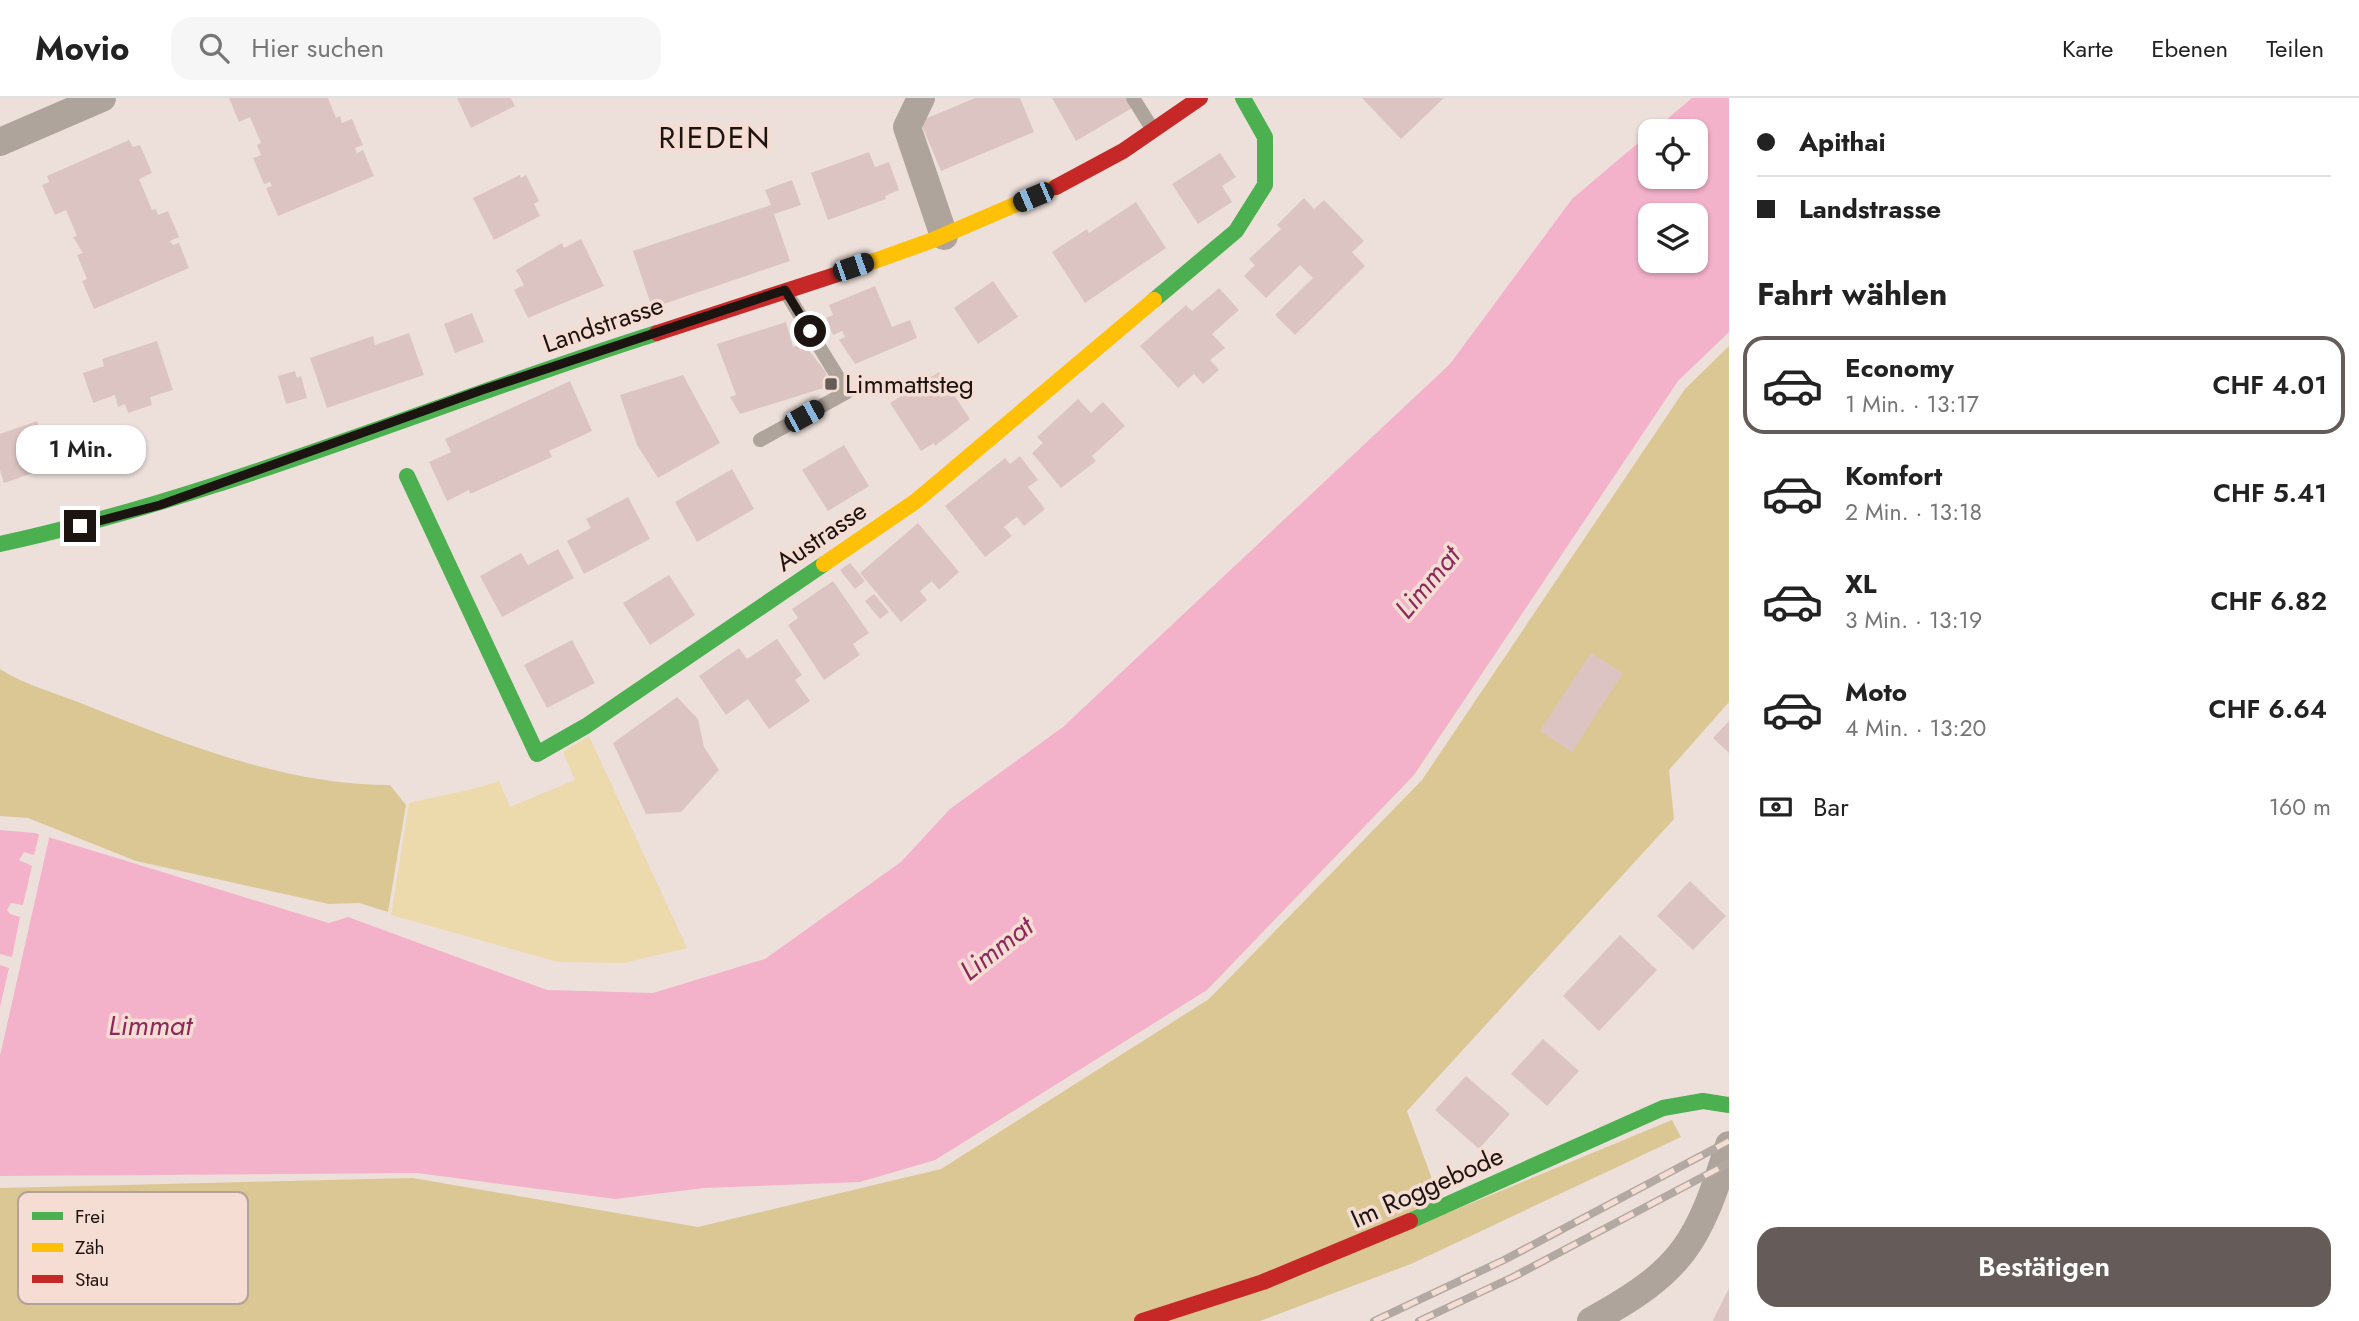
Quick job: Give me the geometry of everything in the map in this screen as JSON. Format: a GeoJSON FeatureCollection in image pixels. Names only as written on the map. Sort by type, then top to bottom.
{"type":"FeatureCollection","features":[{"type":"Feature","properties":{"kind":"street"},"geometry":{"type":"LineString","coordinates":[[0,142],[102,98]]}},
{"type":"Feature","properties":{"kind":"street"},"geometry":{"type":"LineString","coordinates":[[920,98],[907,127],[944,236]]}},
{"type":"Feature","properties":{"kind":"street","name":"Landstrasse"},"geometry":{"type":"LineString","coordinates":[[0,544],[160,505],[482,390],[944,236],[1077,177],[1154,131],[1200,98]]}},
{"type":"Feature","properties":{"kind":"street","name":"Austrasse"},"geometry":{"type":"LineString","coordinates":[[407,476],[537,754],[586,726],[916,501],[1236,231],[1265,185],[1265,137],[1243,98]]}},
{"type":"Feature","properties":{"kind":"street","name":"Im Roggebode"},"geometry":{"type":"LineString","coordinates":[[1143,1321],[1263,1282],[1342,1251],[1663,1108],[1703,1101],[1729,1105]]}},
{"type":"Feature","properties":{"kind":"street"},"geometry":{"type":"LineString","coordinates":[[1591,1321],[1647,1287],[1683,1254],[1704,1220],[1729,1145]]}},
{"type":"Feature","properties":{"kind":"lane"},"geometry":{"type":"LineString","coordinates":[[1133,98],[1154,131]]}},
{"type":"Feature","properties":{"kind":"lane"},"geometry":{"type":"LineString","coordinates":[[760,440],[847,392],[785,290]]}},
{"type":"Feature","properties":{"kind":"shaded area"},"geometry":{"type":"Polygon","coordinates":[[[1729,346],[1729,702],[1669,770],[1674,819],[1407,1111],[1445,1214],[1672,1120],[1681,1137],[1411,1264],[1260,1321],[0,1321],[0,1188],[413,1178],[698,1227],[941,1169],[1209,999],[1422,780],[1685,389],[1729,346]]]}},
{"type":"Feature","properties":{"kind":"shaded area"},"geometry":{"type":"Polygon","coordinates":[[[0,669],[20,680],[157,733],[233,759],[311,778],[390,785],[406,805],[388,912],[359,903],[329,904],[136,861],[28,818],[0,816],[0,669]]]}},
{"type":"Feature","properties":{"kind":"shaded area"},"geometry":{"type":"Polygon","coordinates":[[[589,736],[687,948],[624,963],[558,962],[391,915],[409,803],[499,781],[510,807],[575,780],[563,752],[589,736]]]}},
{"type":"Feature","properties":{"kind":"water","name":"Limmat"},"geometry":{"type":"Polygon","coordinates":[[[1692,98],[1729,98],[1729,332],[1678,381],[1414,775],[1207,990],[935,1160],[860,1182],[704,1188],[615,1199],[417,1173],[0,1176],[0,830],[35,833],[329,923],[348,917],[547,990],[653,993],[765,959],[901,862],[950,809],[1063,727],[1450,364],[1572,199],[1638,143],[1638,189],[1708,189],[1708,119],[1667,119],[1692,98]]]}},
{"type":"Feature","properties":{"kind":"pier"},"geometry":{"type":"Polygon","coordinates":[[[40,831],[50,834],[0,1056],[0,1007],[9,968],[0,965],[0,954],[12,957],[20,917],[7,910],[11,903],[23,905],[32,866],[19,860],[24,852],[34,855],[40,831]]]}},
{"type":"Feature","properties":{"kind":"building"},"geometry":{"type":"Polygon","coordinates":[[[229,98],[328,98],[336,118],[340,116],[342,123],[352,119],[363,145],[355,148],[357,153],[363,150],[374,176],[278,216],[266,188],[272,186],[270,182],[264,184],[253,158],[261,155],[257,145],[261,143],[250,117],[239,122],[229,98]]]}},
{"type":"Feature","properties":{"kind":"building"},"geometry":{"type":"Polygon","coordinates":[[[457,98],[511,98],[515,106],[471,128],[457,98]]]}},
{"type":"Feature","properties":{"kind":"building"},"geometry":{"type":"Polygon","coordinates":[[[975,98],[1020,98],[1034,132],[941,171],[920,121],[975,98]]]}},
{"type":"Feature","properties":{"kind":"building"},"geometry":{"type":"Polygon","coordinates":[[[1052,98],[1126,98],[1132,108],[1076,141],[1052,98]]]}},
{"type":"Feature","properties":{"kind":"building"},"geometry":{"type":"Polygon","coordinates":[[[1362,98],[1444,98],[1401,139],[1362,98]]]}},
{"type":"Feature","properties":{"kind":"building"},"geometry":{"type":"Polygon","coordinates":[[[129,140],[133,147],[140,145],[152,173],[139,179],[152,210],[156,209],[158,215],[168,211],[179,237],[170,241],[173,245],[179,243],[189,268],[94,309],[82,281],[87,279],[77,255],[83,253],[73,237],[77,236],[66,210],[55,215],[42,185],[49,182],[47,176],[129,140]]]}},
{"type":"Feature","properties":{"kind":"building"},"geometry":{"type":"Polygon","coordinates":[[[869,152],[875,167],[889,162],[899,190],[885,196],[886,199],[828,220],[811,173],[869,152]]]}},
{"type":"Feature","properties":{"kind":"building"},"geometry":{"type":"Polygon","coordinates":[[[1220,153],[1236,177],[1222,186],[1232,202],[1198,224],[1172,184],[1220,153]]]}},
{"type":"Feature","properties":{"kind":"building"},"geometry":{"type":"Polygon","coordinates":[[[520,175],[521,178],[526,175],[539,201],[534,204],[540,216],[494,240],[473,198],[520,175]]]}},
{"type":"Feature","properties":{"kind":"building"},"geometry":{"type":"Polygon","coordinates":[[[792,180],[801,205],[774,214],[790,261],[652,308],[633,251],[771,205],[765,190],[792,180]]]}},
{"type":"Feature","properties":{"kind":"building"},"geometry":{"type":"Polygon","coordinates":[[[1304,198],[1314,209],[1324,200],[1364,241],[1352,252],[1365,266],[1295,335],[1275,315],[1313,278],[1300,265],[1266,298],[1244,276],[1255,265],[1249,259],[1281,229],[1277,225],[1304,198]]]}},
{"type":"Feature","properties":{"kind":"building"},"geometry":{"type":"Polygon","coordinates":[[[1136,202],[1166,248],[1085,303],[1052,252],[1087,229],[1089,233],[1136,202]]]}},
{"type":"Feature","properties":{"kind":"building"},"geometry":{"type":"Polygon","coordinates":[[[581,239],[604,286],[528,318],[514,290],[524,285],[516,270],[562,243],[564,248],[581,239]]]}},
{"type":"Feature","properties":{"kind":"building"},"geometry":{"type":"Polygon","coordinates":[[[993,281],[1018,317],[978,344],[954,308],[993,281]]]}},
{"type":"Feature","properties":{"kind":"building"},"geometry":{"type":"Polygon","coordinates":[[[875,286],[892,327],[910,320],[917,338],[855,364],[839,340],[845,337],[842,331],[833,335],[826,318],[833,315],[829,305],[875,286]]]}},
{"type":"Feature","properties":{"kind":"building"},"geometry":{"type":"Polygon","coordinates":[[[1219,288],[1239,310],[1212,334],[1225,348],[1210,360],[1219,370],[1203,384],[1194,374],[1178,388],[1140,346],[1186,305],[1192,311],[1219,288]]]}},
{"type":"Feature","properties":{"kind":"building"},"geometry":{"type":"Polygon","coordinates":[[[472,313],[484,342],[455,353],[444,324],[472,313]]]}},
{"type":"Feature","properties":{"kind":"building"},"geometry":{"type":"Polygon","coordinates":[[[786,322],[793,347],[803,343],[825,371],[830,386],[740,414],[730,397],[736,395],[717,344],[786,322]]]}},
{"type":"Feature","properties":{"kind":"building"},"geometry":{"type":"Polygon","coordinates":[[[409,333],[424,375],[327,408],[310,358],[373,336],[375,345],[409,333]]]}},
{"type":"Feature","properties":{"kind":"building"},"geometry":{"type":"Polygon","coordinates":[[[157,341],[173,390],[150,397],[152,405],[128,413],[125,404],[118,407],[115,395],[93,403],[83,373],[104,366],[102,359],[157,341]]]}},
{"type":"Feature","properties":{"kind":"building"},"geometry":{"type":"Polygon","coordinates":[[[295,371],[297,378],[301,376],[307,398],[286,404],[278,376],[295,371]]]}},
{"type":"Feature","properties":{"kind":"building"},"geometry":{"type":"Polygon","coordinates":[[[939,372],[970,419],[935,446],[934,443],[921,451],[890,403],[939,372]]]}},
{"type":"Feature","properties":{"kind":"building"},"geometry":{"type":"Polygon","coordinates":[[[683,375],[720,443],[658,478],[637,445],[620,395],[683,375]]]}},
{"type":"Feature","properties":{"kind":"building"},"geometry":{"type":"Polygon","coordinates":[[[570,381],[592,431],[549,451],[552,457],[470,494],[469,490],[447,501],[429,462],[451,452],[445,439],[570,381]]]}},
{"type":"Feature","properties":{"kind":"building"},"geometry":{"type":"Polygon","coordinates":[[[1078,399],[1091,413],[1103,402],[1125,426],[1092,456],[1096,461],[1061,488],[1032,453],[1043,443],[1037,437],[1078,399]]]}},
{"type":"Feature","properties":{"kind":"building"},"geometry":{"type":"Polygon","coordinates":[[[37,421],[53,466],[4,483],[0,470],[0,434],[37,421]]]}},
{"type":"Feature","properties":{"kind":"building"},"geometry":{"type":"Polygon","coordinates":[[[80,434],[86,453],[60,462],[53,443],[80,434]]]}},
{"type":"Feature","properties":{"kind":"building"},"geometry":{"type":"Polygon","coordinates":[[[844,445],[869,486],[828,511],[802,470],[844,445]]]}},
{"type":"Feature","properties":{"kind":"building"},"geometry":{"type":"Polygon","coordinates":[[[1020,456],[1038,480],[1028,487],[1045,509],[1024,526],[1017,517],[1011,521],[1004,527],[1012,536],[985,557],[945,506],[1005,458],[1010,464],[1020,456]]]}},
{"type":"Feature","properties":{"kind":"building"},"geometry":{"type":"Polygon","coordinates":[[[732,469],[754,509],[697,542],[675,502],[732,469]]]}},
{"type":"Feature","properties":{"kind":"building"},"geometry":{"type":"Polygon","coordinates":[[[628,497],[650,539],[584,574],[567,541],[591,528],[586,519],[628,497]]]}},
{"type":"Feature","properties":{"kind":"building"},"geometry":{"type":"Polygon","coordinates":[[[918,523],[959,572],[939,590],[932,581],[920,591],[927,600],[901,622],[860,573],[918,523]]]}},
{"type":"Feature","properties":{"kind":"building"},"geometry":{"type":"Polygon","coordinates":[[[558,549],[574,578],[502,617],[480,576],[521,553],[528,565],[558,549]]]}},
{"type":"Feature","properties":{"kind":"building"},"geometry":{"type":"Polygon","coordinates":[[[850,563],[865,581],[855,589],[840,570],[850,563]]]}},
{"type":"Feature","properties":{"kind":"building"},"geometry":{"type":"Polygon","coordinates":[[[669,575],[695,615],[650,645],[623,603],[669,575]]]}},
{"type":"Feature","properties":{"kind":"building"},"geometry":{"type":"Polygon","coordinates":[[[833,581],[869,633],[853,644],[860,655],[824,680],[788,625],[798,618],[792,609],[833,581]]]}},
{"type":"Feature","properties":{"kind":"building"},"geometry":{"type":"Polygon","coordinates":[[[874,594],[889,612],[880,619],[865,601],[874,594]]]}},
{"type":"Feature","properties":{"kind":"building"},"geometry":{"type":"Polygon","coordinates":[[[777,639],[802,675],[795,680],[810,701],[769,729],[748,699],[726,715],[699,676],[739,648],[747,659],[777,639]]]}},
{"type":"Feature","properties":{"kind":"building"},"geometry":{"type":"Polygon","coordinates":[[[572,640],[595,683],[547,708],[524,665],[572,640]]]}},
{"type":"Feature","properties":{"kind":"building"},"geometry":{"type":"Polygon","coordinates":[[[1591,653],[1623,673],[1572,752],[1540,731],[1591,653]]]}},
{"type":"Feature","properties":{"kind":"building"},"geometry":{"type":"Polygon","coordinates":[[[677,697],[698,719],[704,747],[719,770],[681,812],[646,814],[613,743],[677,697]]]}},
{"type":"Feature","properties":{"kind":"building"},"geometry":{"type":"Polygon","coordinates":[[[1729,721],[1729,753],[1713,738],[1729,721]]]}},
{"type":"Feature","properties":{"kind":"building"},"geometry":{"type":"Polygon","coordinates":[[[1690,881],[1726,916],[1693,950],[1657,916],[1690,881]]]}},
{"type":"Feature","properties":{"kind":"building"},"geometry":{"type":"Polygon","coordinates":[[[1620,935],[1657,970],[1599,1031],[1563,996],[1620,935]]]}},
{"type":"Feature","properties":{"kind":"building"},"geometry":{"type":"Polygon","coordinates":[[[1543,1039],[1579,1071],[1547,1106],[1511,1074],[1543,1039]]]}},
{"type":"Feature","properties":{"kind":"building"},"geometry":{"type":"Polygon","coordinates":[[[1466,1076],[1510,1114],[1479,1149],[1435,1110],[1466,1076]]]}},
{"type":"Feature","properties":{"kind":"building"},"geometry":{"type":"Polygon","coordinates":[[[1729,1288],[1729,1321],[1713,1321],[1715,1316],[1729,1288]]]}},
{"type":"Feature","properties":{"kind":"railway"},"geometry":{"type":"LineString","coordinates":[[1374,1321],[1504,1260],[1729,1141]]}},
{"type":"Feature","properties":{"kind":"railway"},"geometry":{"type":"LineString","coordinates":[[1419,1321],[1513,1277],[1729,1163]]}},
{"type":"Feature","properties":{"kind":"traffic: fast"},"geometry":{"type":"LineString","coordinates":[[1154,300],[1236,231],[1265,185],[1265,137],[1243,98]]}},
{"type":"Feature","properties":{"kind":"traffic: fast"},"geometry":{"type":"LineString","coordinates":[[0,544],[84,524],[249,474],[657,333]]}},
{"type":"Feature","properties":{"kind":"traffic: fast"},"geometry":{"type":"LineString","coordinates":[[407,476],[537,754],[586,726],[824,564]]}},
{"type":"Feature","properties":{"kind":"traffic: fast"},"geometry":{"type":"LineString","coordinates":[[1410,1221],[1663,1108],[1703,1101],[1729,1105]]}},
{"type":"Feature","properties":{"kind":"traffic: slow"},"geometry":{"type":"LineString","coordinates":[[838,274],[933,240],[1056,187]]}},
{"type":"Feature","properties":{"kind":"traffic: slow"},"geometry":{"type":"LineString","coordinates":[[824,564],[916,501],[1154,300]]}},
{"type":"Feature","properties":{"kind":"traffic: jam"},"geometry":{"type":"LineString","coordinates":[[1056,187],[1123,151],[1200,98]]}},
{"type":"Feature","properties":{"kind":"traffic: jam"},"geometry":{"type":"LineString","coordinates":[[657,333],[838,274]]}},
{"type":"Feature","properties":{"kind":"traffic: jam"},"geometry":{"type":"LineString","coordinates":[[1142,1321],[1263,1282],[1410,1221]]}},
{"type":"Feature","properties":{"kind":"place","name":"Limmattsteg"},"geometry":{"type":"Point","coordinates":[831,384]}},
{"type":"Feature","properties":{"kind":"district","name":"RIEDEN"},"geometry":{"type":"Point","coordinates":[715,138]}},
{"type":"Feature","properties":{"kind":"route"},"geometry":{"type":"LineString","coordinates":[[80,526],[160,505],[482,390],[785,290],[810,331]]}}]}
